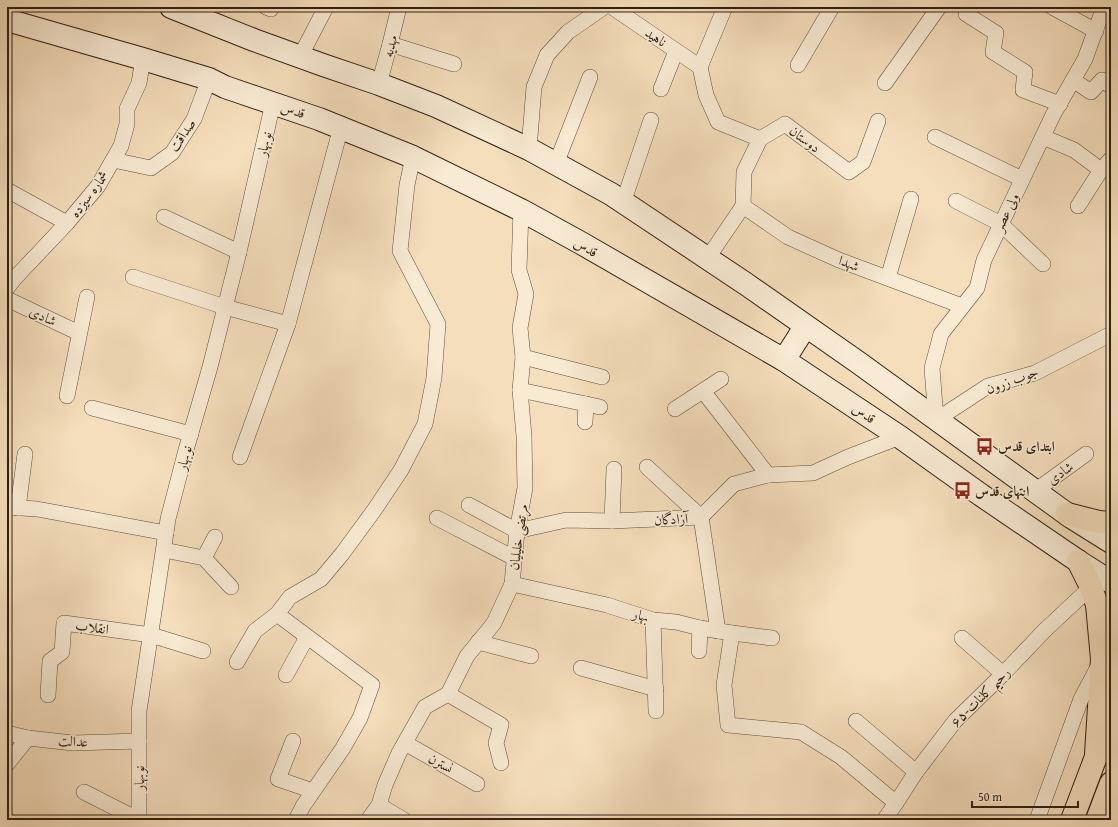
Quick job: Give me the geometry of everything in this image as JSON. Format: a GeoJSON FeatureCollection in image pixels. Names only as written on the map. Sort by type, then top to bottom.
{"type":"FeatureCollection","features":[{"type":"Feature","properties":{"kind":"main road"},"geometry":{"type":"LineString","coordinates":[[179,8],[300,56],[436,106],[529,149],[611,194],[746,284],[1067,514],[1111,542]]}},
{"type":"Feature","properties":{"kind":"main road","name":"قدس"},"geometry":{"type":"LineString","coordinates":[[7,20],[209,79],[225,87],[307,114],[413,158],[521,210],[784,360],[900,437],[981,495],[1078,561],[1101,584]]}},
{"type":"Feature","properties":{"kind":"main road"},"geometry":{"type":"LineString","coordinates":[[784,360],[805,327]]}},
{"type":"Feature","properties":{"kind":"main road"},"geometry":{"type":"LineString","coordinates":[[981,495],[992,493],[1001,486],[1004,476],[1000,466]]}},
{"type":"Feature","properties":{"kind":"main road"},"geometry":{"type":"LineString","coordinates":[[1067,514],[1099,522],[1111,523]]}},
{"type":"Feature","properties":{"kind":"main road"},"geometry":{"type":"LineString","coordinates":[[1096,754],[1102,659],[1097,605],[1101,584]]}},
{"type":"Feature","properties":{"kind":"main road"},"geometry":{"type":"LineString","coordinates":[[1072,820],[1111,715]]}},
{"type":"Feature","properties":{"kind":"main road"},"geometry":{"type":"LineString","coordinates":[[1097,820],[1111,783]]}},
{"type":"Feature","properties":{"kind":"street"},"geometry":{"type":"LineString","coordinates":[[300,56],[326,7]]}},
{"type":"Feature","properties":{"kind":"street","name":"مهدیه"},"geometry":{"type":"LineString","coordinates":[[379,84],[399,7]]}},
{"type":"Feature","properties":{"kind":"street"},"geometry":{"type":"LineString","coordinates":[[529,149],[534,87],[547,56],[568,32],[604,7]]}},
{"type":"Feature","properties":{"kind":"street","name":"ناهید"},"geometry":{"type":"LineString","coordinates":[[612,7],[700,68]]}},
{"type":"Feature","properties":{"kind":"street"},"geometry":{"type":"LineString","coordinates":[[707,259],[743,206],[744,172],[760,139],[718,122],[706,96],[700,68],[725,7]]}},
{"type":"Feature","properties":{"kind":"street"},"geometry":{"type":"LineString","coordinates":[[798,65],[832,7]]}},
{"type":"Feature","properties":{"kind":"street"},"geometry":{"type":"LineString","coordinates":[[886,83],[939,7]]}},
{"type":"Feature","properties":{"kind":"street"},"geometry":{"type":"LineString","coordinates":[[1052,7],[1096,30]]}},
{"type":"Feature","properties":{"kind":"street"},"geometry":{"type":"LineString","coordinates":[[966,14],[996,33],[993,52],[1025,72],[1023,90],[1060,104]]}},
{"type":"Feature","properties":{"kind":"street","name":"ولی عصر"},"geometry":{"type":"LineString","coordinates":[[936,420],[932,368],[941,334],[977,288],[984,260],[1022,179],[1084,59],[1096,30],[1106,14]]}},
{"type":"Feature","properties":{"kind":"street"},"geometry":{"type":"LineString","coordinates":[[390,44],[454,64]]}},
{"type":"Feature","properties":{"kind":"street"},"geometry":{"type":"LineString","coordinates":[[661,89],[676,51]]}},
{"type":"Feature","properties":{"kind":"street","name":"شماره سیزده"},"geometry":{"type":"LineString","coordinates":[[7,288],[98,186],[121,146],[127,124],[127,109],[139,83],[143,59]]}},
{"type":"Feature","properties":{"kind":"street"},"geometry":{"type":"LineString","coordinates":[[556,164],[590,77]]}},
{"type":"Feature","properties":{"kind":"street","name":"صداقت"},"geometry":{"type":"LineString","coordinates":[[113,160],[151,168],[172,153],[194,119],[209,79]]}},
{"type":"Feature","properties":{"kind":"street"},"geometry":{"type":"LineString","coordinates":[[1073,80],[1092,92],[1102,80],[1111,86]]}},
{"type":"Feature","properties":{"kind":"street","name":"نوبهار"},"geometry":{"type":"LineString","coordinates":[[139,820],[139,711],[168,519],[210,367],[239,252],[273,103]]}},
{"type":"Feature","properties":{"kind":"street"},"geometry":{"type":"LineString","coordinates":[[623,203],[651,120]]}},
{"type":"Feature","properties":{"kind":"street","name":"دوستان"},"geometry":{"type":"LineString","coordinates":[[760,139],[785,124],[849,172],[863,162],[878,121]]}},
{"type":"Feature","properties":{"kind":"street"},"geometry":{"type":"LineString","coordinates":[[240,457],[288,324],[341,127]]}},
{"type":"Feature","properties":{"kind":"street"},"geometry":{"type":"LineString","coordinates":[[935,137],[1022,179]]}},
{"type":"Feature","properties":{"kind":"street"},"geometry":{"type":"LineString","coordinates":[[1043,137],[1074,150],[1101,170]]}},
{"type":"Feature","properties":{"kind":"street"},"geometry":{"type":"LineString","coordinates":[[237,662],[256,631],[277,614],[290,597],[321,578],[342,554],[401,470],[425,424],[434,378],[438,324],[400,251],[407,185],[413,158]]}},
{"type":"Feature","properties":{"kind":"street"},"geometry":{"type":"LineString","coordinates":[[1078,206],[1101,170],[1111,158]]}},
{"type":"Feature","properties":{"kind":"street"},"geometry":{"type":"LineString","coordinates":[[7,190],[66,223]]}},
{"type":"Feature","properties":{"kind":"street"},"geometry":{"type":"LineString","coordinates":[[888,278],[911,199]]}},
{"type":"Feature","properties":{"kind":"street"},"geometry":{"type":"LineString","coordinates":[[956,201],[1001,224],[1043,264]]}},
{"type":"Feature","properties":{"kind":"street","name":"شهدا"},"geometry":{"type":"LineString","coordinates":[[743,206],[788,237],[839,260],[962,306]]}},
{"type":"Feature","properties":{"kind":"street","name":"مرتضی خلیلیان"},"geometry":{"type":"LineString","coordinates":[[448,694],[467,656],[494,623],[512,584],[517,532],[525,488],[524,436],[520,390],[523,357],[520,328],[526,294],[519,270],[521,210]]}},
{"type":"Feature","properties":{"kind":"street"},"geometry":{"type":"LineString","coordinates":[[164,218],[239,252]]}},
{"type":"Feature","properties":{"kind":"street"},"geometry":{"type":"LineString","coordinates":[[133,277],[225,307],[288,324]]}},
{"type":"Feature","properties":{"kind":"street"},"geometry":{"type":"LineString","coordinates":[[67,396],[87,297]]}},
{"type":"Feature","properties":{"kind":"street","name":"شادی"},"geometry":{"type":"LineString","coordinates":[[7,299],[79,333]]}},
{"type":"Feature","properties":{"kind":"street","name":"جوب زرون"},"geometry":{"type":"LineString","coordinates":[[936,420],[988,386],[1035,373],[1111,334]]}},
{"type":"Feature","properties":{"kind":"street"},"geometry":{"type":"LineString","coordinates":[[523,357],[602,377]]}},
{"type":"Feature","properties":{"kind":"street"},"geometry":{"type":"LineString","coordinates":[[675,409],[721,379]]}},
{"type":"Feature","properties":{"kind":"street"},"geometry":{"type":"LineString","coordinates":[[520,390],[593,406],[585,422]]}},
{"type":"Feature","properties":{"kind":"street"},"geometry":{"type":"LineString","coordinates":[[703,391],[768,475]]}},
{"type":"Feature","properties":{"kind":"street"},"geometry":{"type":"LineString","coordinates":[[92,408],[191,434]]}},
{"type":"Feature","properties":{"kind":"street","name":"آزادگان"},"geometry":{"type":"LineString","coordinates":[[517,532],[566,520],[701,517],[734,484],[768,475],[813,473],[848,457],[900,437]]}},
{"type":"Feature","properties":{"kind":"street"},"geometry":{"type":"LineString","coordinates":[[25,454],[13,508],[37,510],[166,533]]}},
{"type":"Feature","properties":{"kind":"street","name":"شادی"},"geometry":{"type":"LineString","coordinates":[[1035,491],[1086,454]]}},
{"type":"Feature","properties":{"kind":"street"},"geometry":{"type":"LineString","coordinates":[[647,467],[701,517],[725,632],[724,685],[728,725],[801,732],[842,758],[896,803]]}},
{"type":"Feature","properties":{"kind":"street"},"geometry":{"type":"LineString","coordinates":[[612,520],[614,470]]}},
{"type":"Feature","properties":{"kind":"street"},"geometry":{"type":"LineString","coordinates":[[469,505],[517,532]]}},
{"type":"Feature","properties":{"kind":"street"},"geometry":{"type":"LineString","coordinates":[[437,518],[514,558]]}},
{"type":"Feature","properties":{"kind":"street"},"geometry":{"type":"LineString","coordinates":[[204,558],[215,537]]}},
{"type":"Feature","properties":{"kind":"street"},"geometry":{"type":"LineString","coordinates":[[164,550],[204,558],[231,587]]}},
{"type":"Feature","properties":{"kind":"street","name":"بهار"},"geometry":{"type":"LineString","coordinates":[[512,584],[607,605],[653,620],[676,622],[700,628],[772,638]]}},
{"type":"Feature","properties":{"kind":"street","name":"۶۵-رحیم کلنات"},"geometry":{"type":"LineString","coordinates":[[884,820],[916,772],[955,721],[1045,630],[1101,584]]}},
{"type":"Feature","properties":{"kind":"street"},"geometry":{"type":"LineString","coordinates":[[277,614],[372,685],[360,718],[343,748],[312,791],[296,820]]}},
{"type":"Feature","properties":{"kind":"street"},"geometry":{"type":"LineString","coordinates":[[653,620],[656,711]]}},
{"type":"Feature","properties":{"kind":"street","name":"انقلاب"},"geometry":{"type":"LineString","coordinates":[[48,695],[50,661],[62,652],[64,623],[151,635]]}},
{"type":"Feature","properties":{"kind":"street"},"geometry":{"type":"LineString","coordinates":[[699,651],[700,628]]}},
{"type":"Feature","properties":{"kind":"street"},"geometry":{"type":"LineString","coordinates":[[151,635],[203,651]]}},
{"type":"Feature","properties":{"kind":"street"},"geometry":{"type":"LineString","coordinates":[[286,675],[307,637]]}},
{"type":"Feature","properties":{"kind":"street"},"geometry":{"type":"LineString","coordinates":[[962,638],[1003,674]]}},
{"type":"Feature","properties":{"kind":"street"},"geometry":{"type":"LineString","coordinates":[[478,642],[531,656]]}},
{"type":"Feature","properties":{"kind":"street"},"geometry":{"type":"LineString","coordinates":[[1037,820],[1082,698],[1102,659]]}},
{"type":"Feature","properties":{"kind":"street"},"geometry":{"type":"LineString","coordinates":[[581,668],[656,689]]}},
{"type":"Feature","properties":{"kind":"street"},"geometry":{"type":"LineString","coordinates":[[368,820],[379,805],[385,785],[404,743],[425,707],[448,694],[501,724],[496,743],[501,763]]}},
{"type":"Feature","properties":{"kind":"street"},"geometry":{"type":"LineString","coordinates":[[856,721],[916,772]]}},
{"type":"Feature","properties":{"kind":"street","name":"عدالت"},"geometry":{"type":"LineString","coordinates":[[7,733],[28,738],[73,743],[139,741]]}},
{"type":"Feature","properties":{"kind":"street"},"geometry":{"type":"LineString","coordinates":[[7,764],[28,738]]}},
{"type":"Feature","properties":{"kind":"street"},"geometry":{"type":"LineString","coordinates":[[293,741],[278,779],[312,791]]}},
{"type":"Feature","properties":{"kind":"street","name":"نسترن"},"geometry":{"type":"LineString","coordinates":[[404,743],[477,784]]}},
{"type":"Feature","properties":{"kind":"street"},"geometry":{"type":"LineString","coordinates":[[84,792],[139,820]]}},
{"type":"Feature","properties":{"kind":"street"},"geometry":{"type":"LineString","coordinates":[[379,805],[404,820]]}},
{"type":"Feature","properties":{"kind":"place","name":"ابتدای قدس"},"geometry":{"type":"Point","coordinates":[985,446]}},
{"type":"Feature","properties":{"kind":"place","name":"انتهای قدس"},"geometry":{"type":"Point","coordinates":[962,491]}}]}
